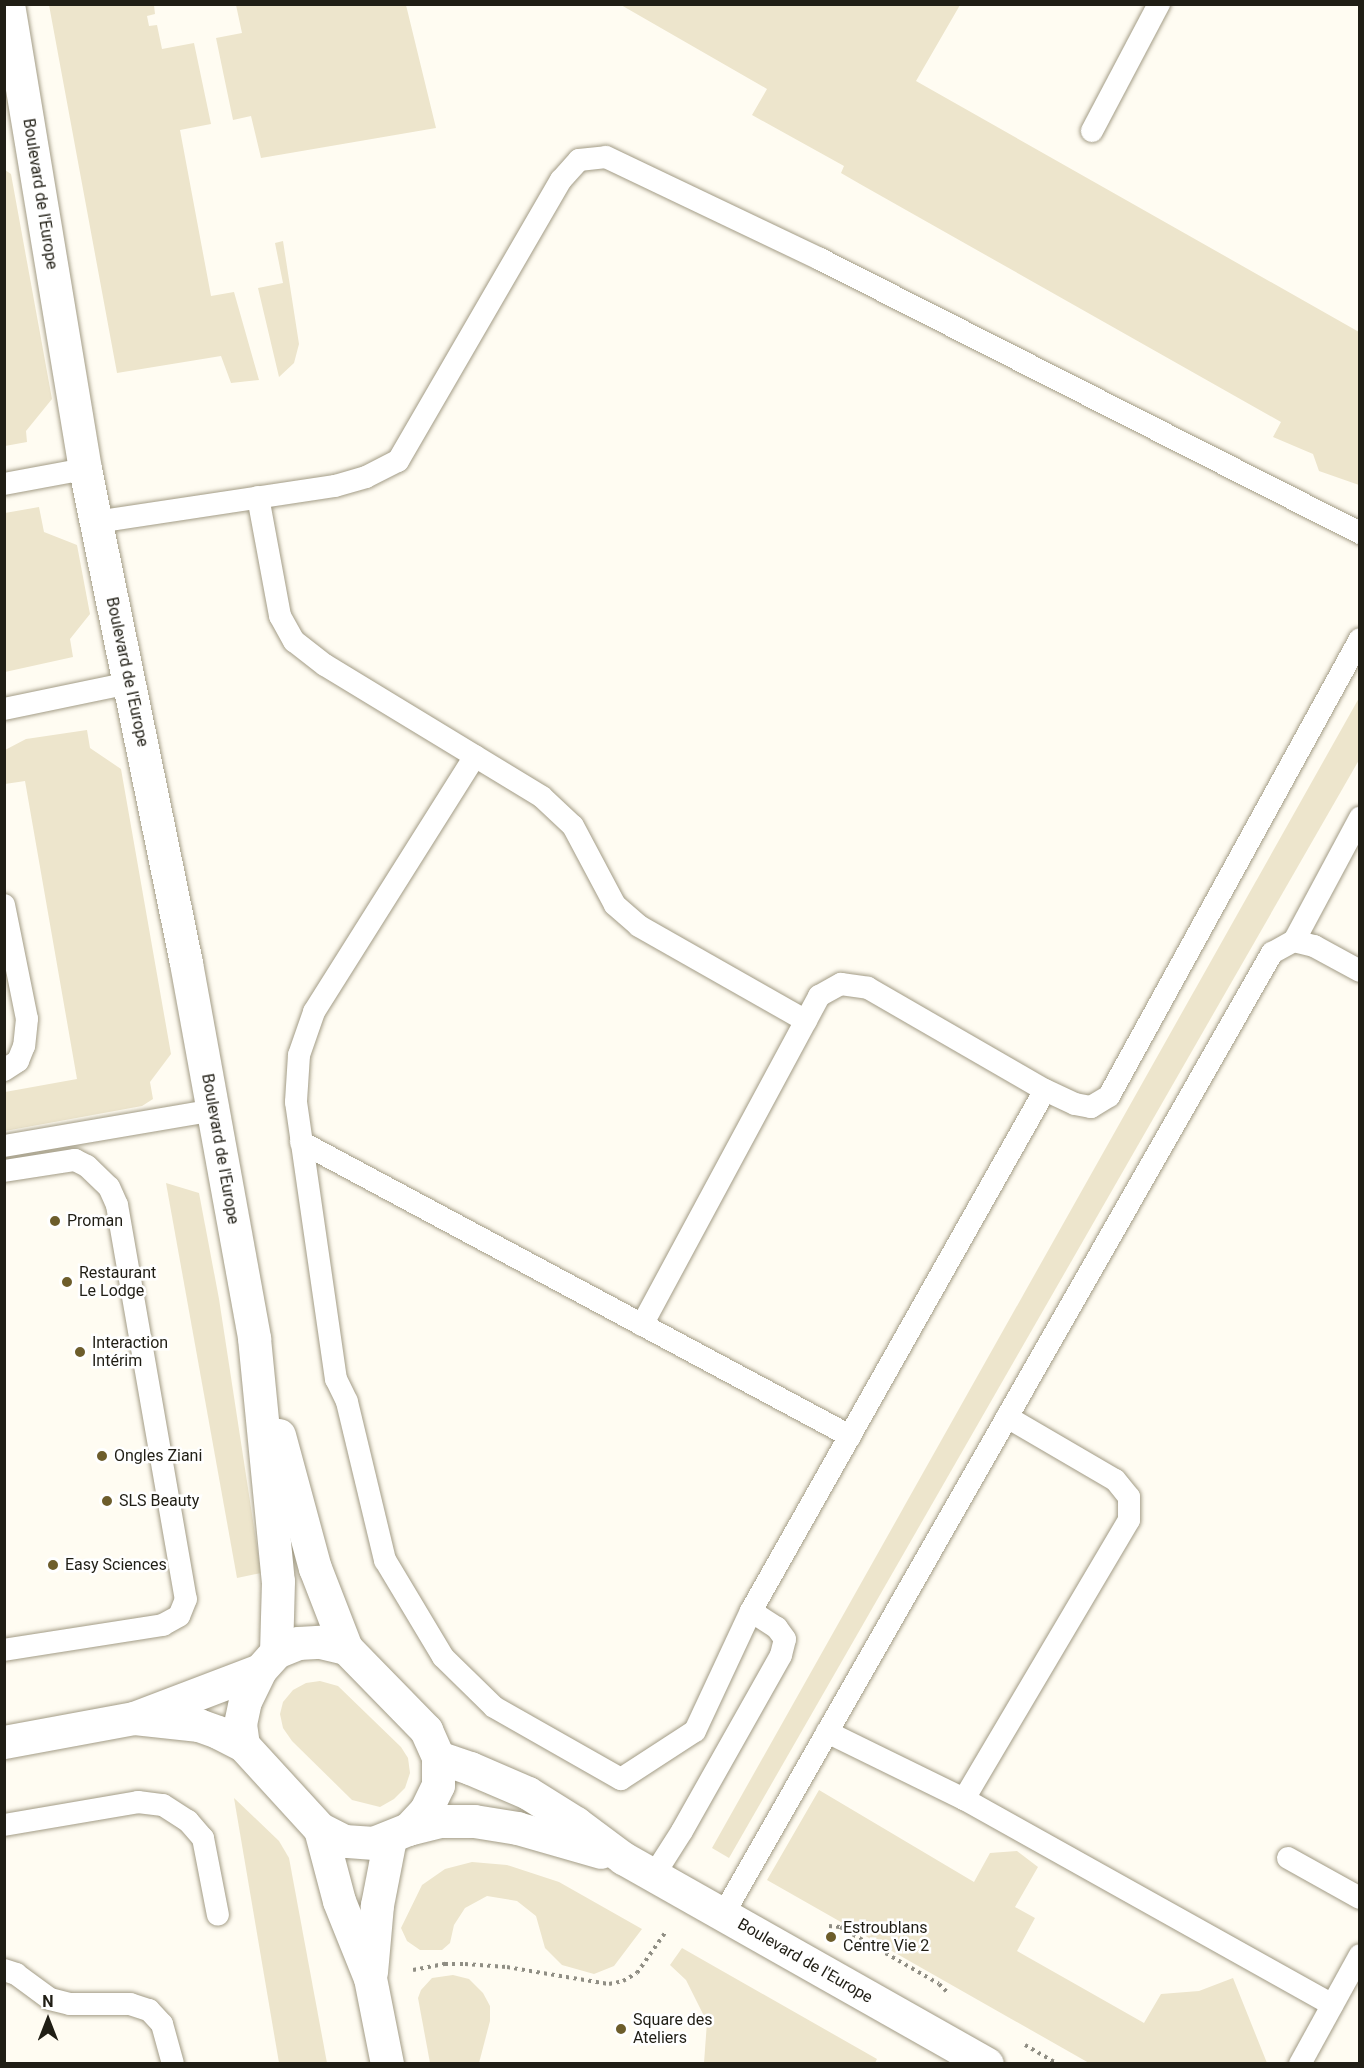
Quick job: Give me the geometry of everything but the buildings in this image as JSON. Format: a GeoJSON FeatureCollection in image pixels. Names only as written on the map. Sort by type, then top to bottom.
{"type":"FeatureCollection","features":[{"type":"Feature","properties":{"kind":"street","name":"Boulevard de l'Europe"},"geometry":{"type":"LineString","coordinates":[[8,4],[15,102],[85,469],[214,1110],[254,1338],[278,1581],[268,1661]]}},
{"type":"Feature","properties":{"kind":"street","name":"Boulevard de l'Europe"},"geometry":{"type":"LineString","coordinates":[[254,1338],[315,1568],[346,1648]]}},
{"type":"Feature","properties":{"kind":"street"},"geometry":{"type":"LineString","coordinates":[[4,1742],[134,1718],[268,1661],[298,1643],[320,1642],[346,1648],[426,1730],[438,1757],[438,1785],[426,1810],[399,1833],[374,1843],[344,1842],[320,1829],[243,1745],[218,1731],[199,1725],[134,1718]]}},
{"type":"Feature","properties":{"kind":"street"},"geometry":{"type":"LineString","coordinates":[[243,1745],[240,1724],[245,1701],[268,1661]]}},
{"type":"Feature","properties":{"kind":"street","name":"Boulevard de l'Europe"},"geometry":{"type":"LineString","coordinates":[[438,1757],[528,1793],[576,1823],[623,1858],[987,2064]]}},
{"type":"Feature","properties":{"kind":"street","name":"Boulevard de l'Europe"},"geometry":{"type":"LineString","coordinates":[[399,1833],[441,1821],[474,1821],[517,1828],[623,1858]]}},
{"type":"Feature","properties":{"kind":"street"},"geometry":{"type":"LineString","coordinates":[[320,1829],[339,1901],[370,1978],[387,2064]]}},
{"type":"Feature","properties":{"kind":"street"},"geometry":{"type":"LineString","coordinates":[[370,1978],[377,1905],[399,1833]]}},
{"type":"Feature","properties":{"kind":"lane"},"geometry":{"type":"LineString","coordinates":[[1092,131],[1159,4]]}},
{"type":"Feature","properties":{"kind":"lane"},"geometry":{"type":"LineString","coordinates":[[96,522],[335,486],[366,477],[398,461],[561,180],[579,160],[606,157],[819,259],[1359,534]]}},
{"type":"Feature","properties":{"kind":"lane"},"geometry":{"type":"LineString","coordinates":[[4,484],[85,469]]}},
{"type":"Feature","properties":{"kind":"lane"},"geometry":{"type":"LineString","coordinates":[[258,497],[280,616],[294,641],[325,665],[542,797],[573,826],[615,905],[639,926],[806,1021]]}},
{"type":"Feature","properties":{"kind":"lane"},"geometry":{"type":"LineString","coordinates":[[642,1325],[819,996],[841,984],[868,988],[1045,1090],[1074,1104],[1091,1107],[1109,1096],[1359,639]]}},
{"type":"Feature","properties":{"kind":"lane"},"geometry":{"type":"LineString","coordinates":[[4,709],[129,683]]}},
{"type":"Feature","properties":{"kind":"lane"},"geometry":{"type":"LineString","coordinates":[[475,756],[314,1012],[299,1055],[296,1102],[336,1379],[346,1402],[385,1560],[443,1657],[494,1707],[621,1779],[695,1731],[751,1611],[1045,1090]]}},
{"type":"Feature","properties":{"kind":"lane"},"geometry":{"type":"LineString","coordinates":[[723,1915],[1272,952],[1294,941],[1359,818]]}},
{"type":"Feature","properties":{"kind":"lane"},"geometry":{"type":"LineString","coordinates":[[4,905],[27,1019],[18,1061],[4,1070]]}},
{"type":"Feature","properties":{"kind":"lane"},"geometry":{"type":"LineString","coordinates":[[1294,941],[1314,946],[1359,971]]}},
{"type":"Feature","properties":{"kind":"lane"},"geometry":{"type":"LineString","coordinates":[[4,1146],[214,1110]]}},
{"type":"Feature","properties":{"kind":"lane"},"geometry":{"type":"LineString","coordinates":[[301,1142],[850,1436]]}},
{"type":"Feature","properties":{"kind":"lane"},"geometry":{"type":"LineString","coordinates":[[4,1171],[75,1160],[87,1166],[109,1187],[117,1205],[186,1599],[179,1616],[163,1625],[4,1650]]}},
{"type":"Feature","properties":{"kind":"lane"},"geometry":{"type":"LineString","coordinates":[[964,1799],[1129,1520],[1129,1497],[1115,1480],[1007,1417]]}},
{"type":"Feature","properties":{"kind":"lane"},"geometry":{"type":"LineString","coordinates":[[654,1875],[682,1832],[781,1655],[785,1639],[777,1628],[751,1611]]}},
{"type":"Feature","properties":{"kind":"lane"},"geometry":{"type":"LineString","coordinates":[[827,1731],[964,1799],[1332,2004]]}},
{"type":"Feature","properties":{"kind":"lane"},"geometry":{"type":"LineString","coordinates":[[4,1825],[138,1802],[163,1805],[188,1821],[202,1838],[218,1915]]}},
{"type":"Feature","properties":{"kind":"lane"},"geometry":{"type":"LineString","coordinates":[[1288,1858],[1359,1898]]}},
{"type":"Feature","properties":{"kind":"lane"},"geometry":{"type":"LineString","coordinates":[[1300,2064],[1359,1955]]}},
{"type":"Feature","properties":{"kind":"lane"},"geometry":{"type":"LineString","coordinates":[[4,1971],[16,1974],[50,1999],[70,2004],[130,2004],[149,2010],[162,2024],[173,2064]]}},
{"type":"Feature","properties":{"kind":"path"},"geometry":{"type":"LineString","coordinates":[[412,1971],[445,1964],[465,1964],[507,1967],[609,1984],[623,1982],[637,1973],[669,1927]]}},
{"type":"Feature","properties":{"kind":"shaded area"},"geometry":{"type":"Polygon","coordinates":[[[49,5],[154,5],[155,14],[147,16],[149,26],[157,25],[162,49],[194,43],[211,124],[180,130],[211,296],[234,292],[259,380],[231,383],[221,356],[117,373],[49,5]]]}},
{"type":"Feature","properties":{"kind":"shaded area"},"geometry":{"type":"Polygon","coordinates":[[[236,5],[406,5],[436,128],[261,158],[251,116],[233,120],[216,38],[242,33],[236,5]]]}},
{"type":"Feature","properties":{"kind":"shaded area"},"geometry":{"type":"Polygon","coordinates":[[[621,5],[960,5],[916,81],[1359,332],[1359,485],[1319,471],[1313,454],[1273,437],[1281,422],[841,173],[844,166],[752,115],[767,89],[621,5]]]}},
{"type":"Feature","properties":{"kind":"shaded area"},"geometry":{"type":"Polygon","coordinates":[[[5,170],[11,174],[52,399],[26,431],[27,442],[5,446],[5,170]]]}},
{"type":"Feature","properties":{"kind":"shaded area"},"geometry":{"type":"Polygon","coordinates":[[[283,241],[299,344],[294,363],[279,377],[258,288],[283,283],[275,243],[283,241]]]}},
{"type":"Feature","properties":{"kind":"shaded area"},"geometry":{"type":"Polygon","coordinates":[[[39,507],[44,532],[77,545],[90,614],[70,639],[73,657],[5,672],[5,513],[39,507]]]}},
{"type":"Feature","properties":{"kind":"shaded area"},"geometry":{"type":"Polygon","coordinates":[[[1359,698],[1359,760],[729,1858],[712,1848],[1359,698]]]}},
{"type":"Feature","properties":{"kind":"shaded area"},"geometry":{"type":"Polygon","coordinates":[[[87,730],[90,748],[121,769],[171,1054],[150,1082],[153,1099],[142,1106],[5,1131],[5,1092],[77,1079],[25,781],[5,784],[5,750],[26,739],[87,730]]]}},
{"type":"Feature","properties":{"kind":"shaded area"},"geometry":{"type":"Polygon","coordinates":[[[166,1183],[199,1193],[219,1299],[261,1573],[237,1578],[166,1183]]]}},
{"type":"Feature","properties":{"kind":"shaded area"},"geometry":{"type":"Polygon","coordinates":[[[320,1681],[338,1686],[401,1747],[408,1758],[410,1773],[405,1788],[394,1799],[380,1807],[352,1800],[292,1741],[283,1728],[280,1714],[283,1702],[293,1690],[306,1683],[320,1681]]]}},
{"type":"Feature","properties":{"kind":"shaded area"},"geometry":{"type":"Polygon","coordinates":[[[819,1790],[974,1882],[990,1853],[1017,1851],[1038,1867],[1015,1907],[1035,1918],[1017,1951],[1144,2023],[1161,1994],[1199,1991],[1233,1978],[1267,2063],[1089,2063],[767,1880],[819,1790]]]}},
{"type":"Feature","properties":{"kind":"shaded area"},"geometry":{"type":"Polygon","coordinates":[[[234,1798],[279,1841],[289,1858],[327,2063],[279,2063],[234,1798]]]}},
{"type":"Feature","properties":{"kind":"shaded area"},"geometry":{"type":"Polygon","coordinates":[[[472,1862],[507,1865],[559,1882],[642,1929],[614,1966],[594,1974],[562,1965],[545,1948],[536,1916],[517,1901],[487,1896],[465,1908],[454,1925],[450,1943],[442,1950],[420,1950],[407,1941],[401,1928],[422,1885],[445,1869],[472,1862]]]}},
{"type":"Feature","properties":{"kind":"shaded area"},"geometry":{"type":"Polygon","coordinates":[[[682,1948],[877,2059],[875,2063],[704,2063],[707,2022],[686,1980],[670,1965],[682,1948]]]}},
{"type":"Feature","properties":{"kind":"shaded area"},"geometry":{"type":"Polygon","coordinates":[[[453,1975],[469,1979],[483,1993],[490,2006],[490,2021],[479,2063],[430,2063],[418,1998],[421,1990],[432,1978],[453,1975]]]}},
{"type":"Feature","properties":{"kind":"place","name":"Proman"},"geometry":{"type":"Point","coordinates":[55,1221]}},
{"type":"Feature","properties":{"kind":"place","name":"Restaurant Le Lodge"},"geometry":{"type":"Point","coordinates":[67,1282]}},
{"type":"Feature","properties":{"kind":"place","name":"Interaction Intérim"},"geometry":{"type":"Point","coordinates":[80,1352]}},
{"type":"Feature","properties":{"kind":"place","name":"Ongles Ziani"},"geometry":{"type":"Point","coordinates":[102,1456]}},
{"type":"Feature","properties":{"kind":"place","name":"SLS Beauty"},"geometry":{"type":"Point","coordinates":[107,1501]}},
{"type":"Feature","properties":{"kind":"place","name":"Easy Sciences"},"geometry":{"type":"Point","coordinates":[53,1565]}},
{"type":"Feature","properties":{"kind":"place","name":"Estroublans Centre Vie 2"},"geometry":{"type":"Point","coordinates":[831,1937]}},
{"type":"Feature","properties":{"kind":"place","name":"Square des Ateliers"},"geometry":{"type":"Point","coordinates":[621,2029]}}]}
